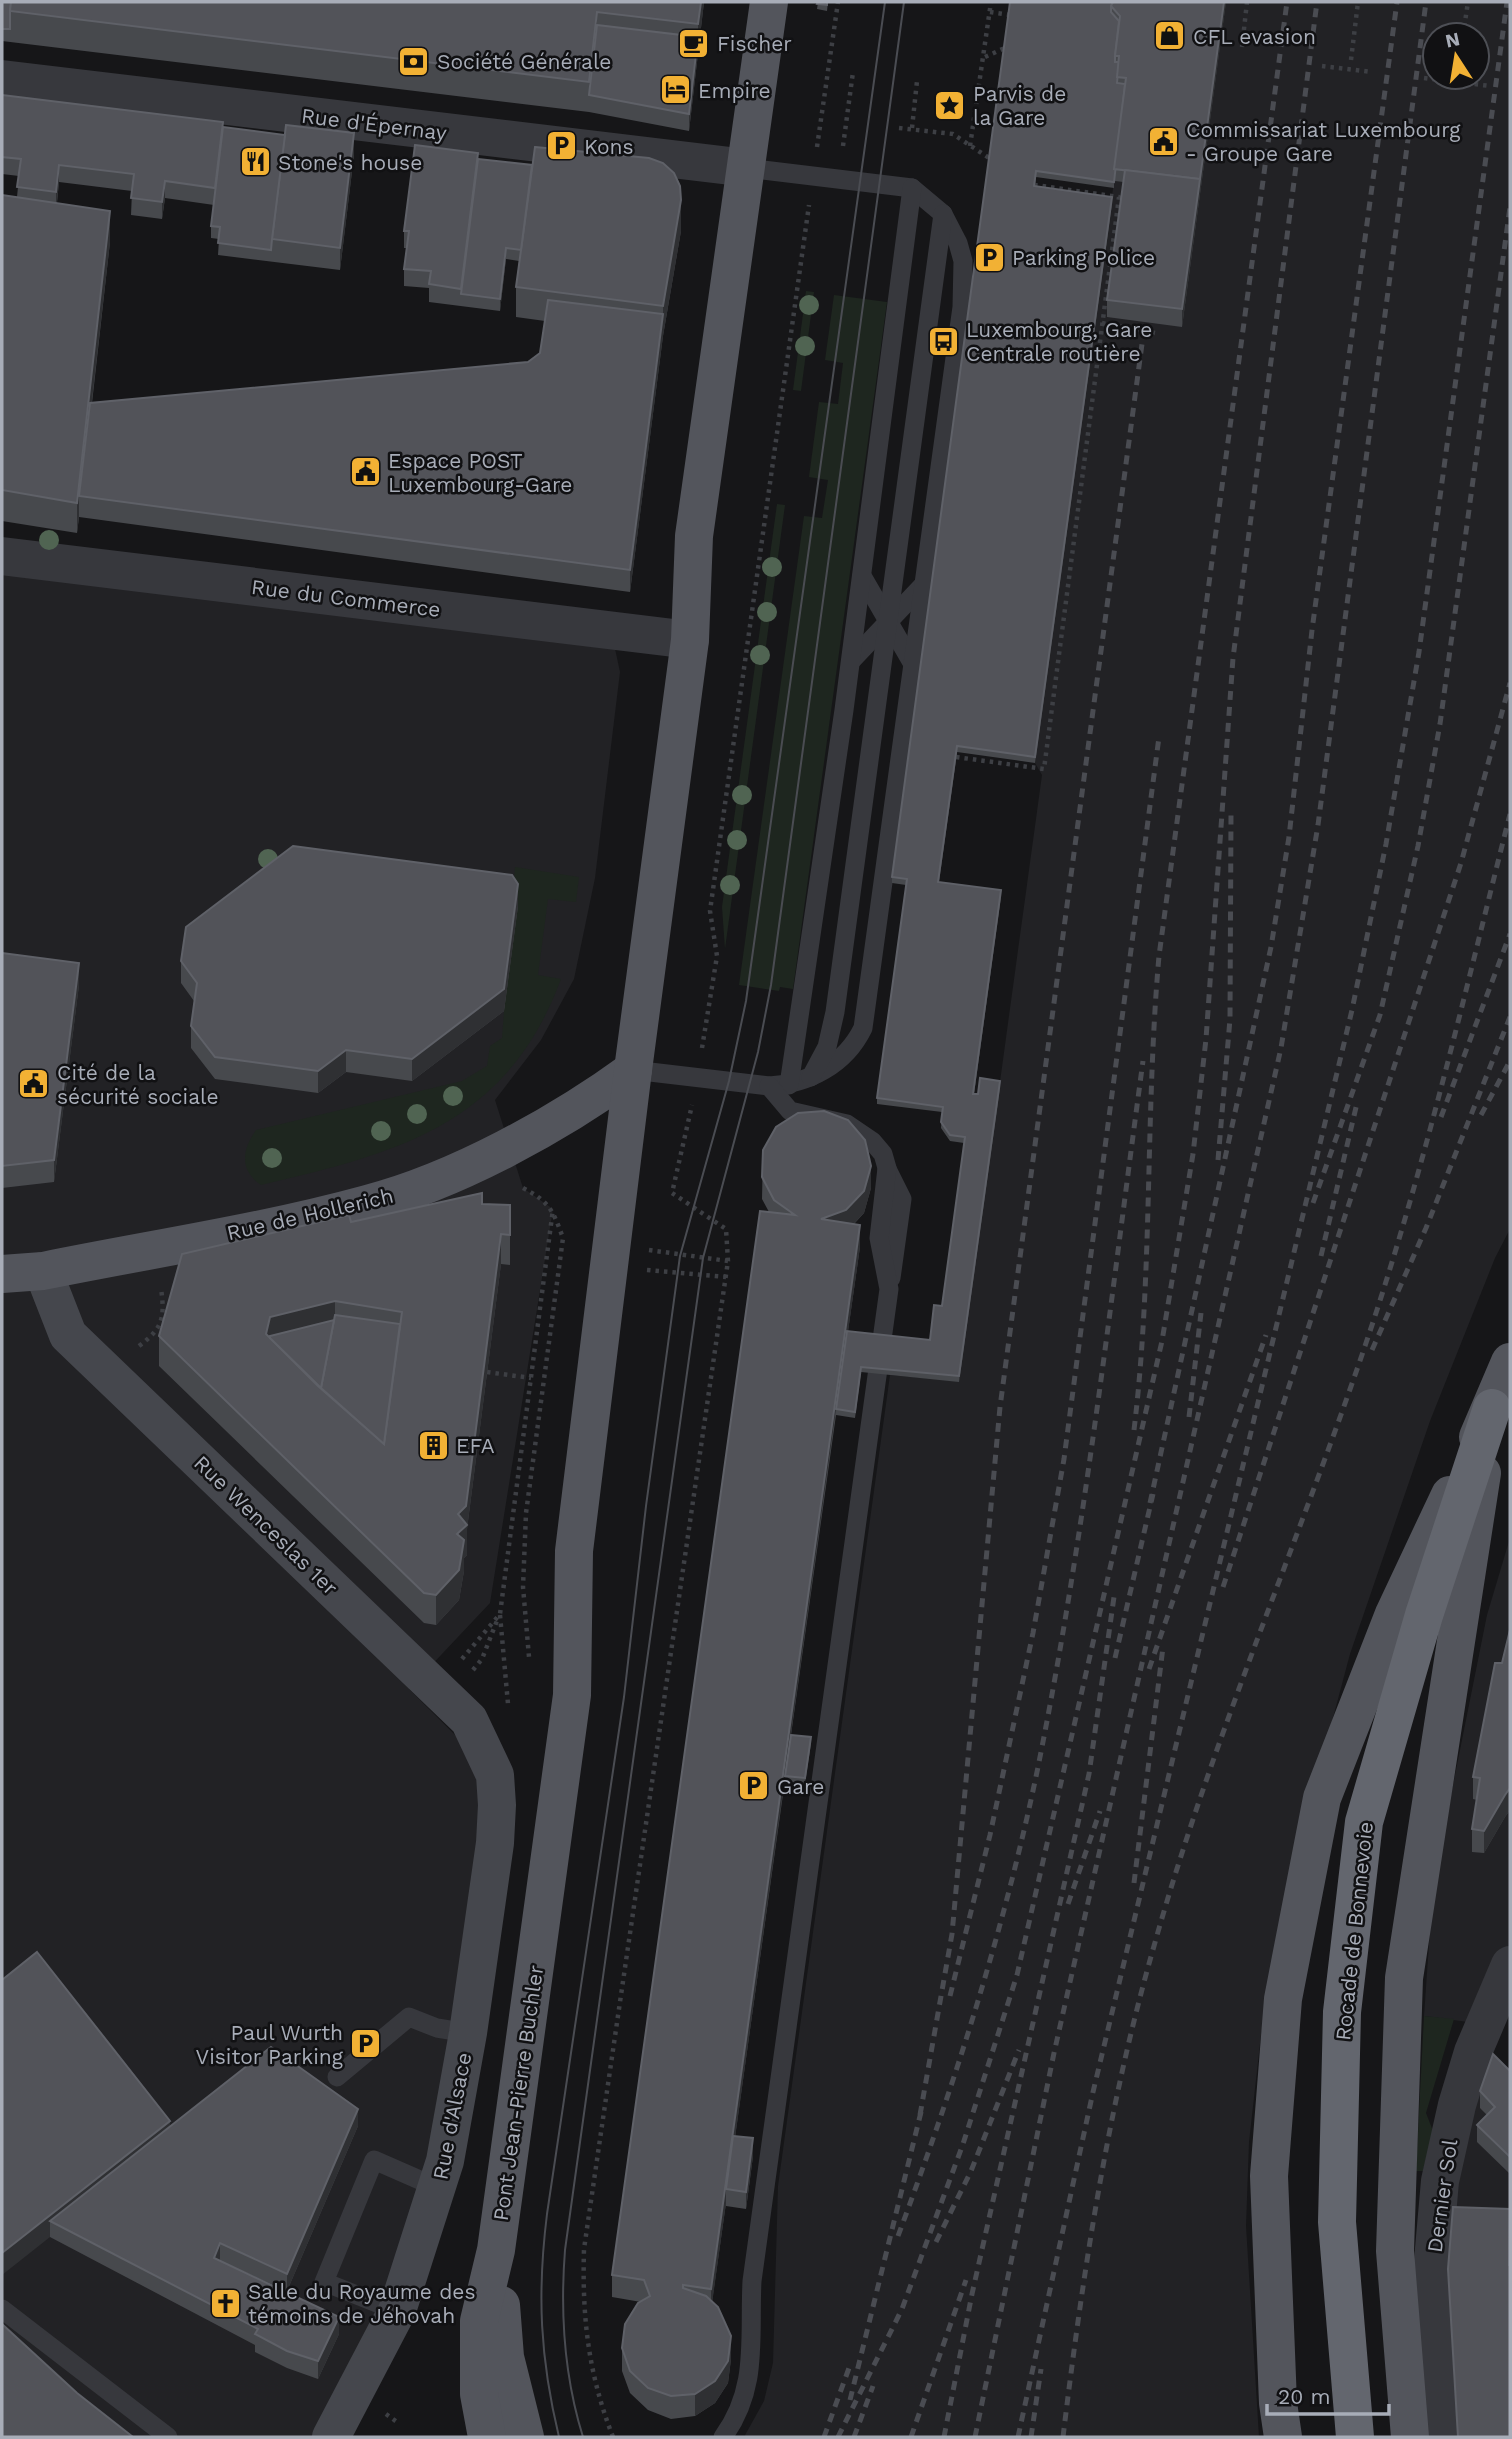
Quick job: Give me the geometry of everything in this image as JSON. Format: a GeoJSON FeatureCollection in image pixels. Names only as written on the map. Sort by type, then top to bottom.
{"type":"FeatureCollection","features":[{"type":"Feature","properties":{"kind":"highway","name":"Rocade de Bonnevoie"},"geometry":{"type":"LineString","coordinates":[[1354,2437],[1337,2222],[1342,2012],[1364,1822],[1424,1615],[1492,1408]]}},
{"type":"Feature","properties":{"kind":"main road","name":"Pont Jean-Pierre Buchler"},"geometry":{"type":"LineString","coordinates":[[487,2437],[479,2394],[479,2321],[496,2250],[572,1695],[574,1551],[633,1070],[690,640],[694,536],[769,2]]}},
{"type":"Feature","properties":{"kind":"main road","name":"Rue de Hollerich"},"geometry":{"type":"LineString","coordinates":[[2,1274],[43,1271],[369,1204],[439,1179],[510,1145],[596,1097],[633,1070]]}},
{"type":"Feature","properties":{"kind":"main road","name":"Rocade de Bonnevoie"},"geometry":{"type":"LineString","coordinates":[[1492,1408],[1510,1362]]}},
{"type":"Feature","properties":{"kind":"main road"},"geometry":{"type":"LineString","coordinates":[[1283,2437],[1278,2403],[1269,2176],[1283,1999],[1322,1798],[1394,1614],[1492,1408]]}},
{"type":"Feature","properties":{"kind":"main road"},"geometry":{"type":"LineString","coordinates":[[1410,2437],[1395,2251],[1404,1978],[1492,1408]]}},
{"type":"Feature","properties":{"kind":"main road","name":"Pont Jean-Pierre Buchler"},"geometry":{"type":"LineString","coordinates":[[496,2250],[505,2357],[525,2437]]}},
{"type":"Feature","properties":{"kind":"street","name":"Rue d'Épernay"},"geometry":{"type":"LineString","coordinates":[[2,79],[747,168]]}},
{"type":"Feature","properties":{"kind":"street","name":"Rue du Commerce"},"geometry":{"type":"LineString","coordinates":[[2,556],[690,640]]}},
{"type":"Feature","properties":{"kind":"street","name":"Rue Wenceslas 1er"},"geometry":{"type":"LineString","coordinates":[[43,1271],[68,1335],[469,1720],[495,1775]]}},
{"type":"Feature","properties":{"kind":"street","name":"Rue d'Alsace"},"geometry":{"type":"LineString","coordinates":[[339,2434],[397,2311],[438,2188],[468,2033],[495,1843],[495,1775]]}},
{"type":"Feature","properties":{"kind":"street","name":"Dernier Sol"},"geometry":{"type":"LineString","coordinates":[[1444,2437],[1431,2283],[1440,2181],[1457,2105],[1476,2043],[1510,1965]]}},
{"type":"Feature","properties":{"kind":"lane"},"geometry":{"type":"LineString","coordinates":[[633,1070],[769,1086],[789,1085],[811,1077],[844,1054],[856,1042],[863,1028],[926,582],[964,288],[963,261],[943,214],[912,188],[747,168]]}},
{"type":"Feature","properties":{"kind":"lane"},"geometry":{"type":"LineString","coordinates":[[789,1085],[851,661],[912,188]]}},
{"type":"Feature","properties":{"kind":"lane"},"geometry":{"type":"LineString","coordinates":[[811,1077],[827,1047],[835,1012],[943,214]]}},
{"type":"Feature","properties":{"kind":"lane"},"geometry":{"type":"LineString","coordinates":[[862,576],[914,666]]}},
{"type":"Feature","properties":{"kind":"lane"},"geometry":{"type":"LineString","coordinates":[[851,661],[887,620],[926,582]]}},
{"type":"Feature","properties":{"kind":"lane"},"geometry":{"type":"LineString","coordinates":[[723,2437],[733,2423],[747,2390],[752,2362],[749,2334],[752,2281],[889,1289],[879,1238],[887,1168],[883,1154],[872,1141],[846,1124],[790,1111],[769,1086]]}},
{"type":"Feature","properties":{"kind":"lane"},"geometry":{"type":"LineString","coordinates":[[337,2077],[408,2017],[437,2028],[468,2033]]}},
{"type":"Feature","properties":{"kind":"lane"},"geometry":{"type":"LineString","coordinates":[[397,2311],[324,2282],[373,2160],[438,2188]]}},
{"type":"Feature","properties":{"kind":"lane"},"geometry":{"type":"LineString","coordinates":[[2,2309],[168,2437]]}},
{"type":"Feature","properties":{"kind":"path"},"geometry":{"type":"LineString","coordinates":[[819,135],[838,2]]}},
{"type":"Feature","properties":{"kind":"path"},"geometry":{"type":"LineString","coordinates":[[970,146],[991,2]]}},
{"type":"Feature","properties":{"kind":"path"},"geometry":{"type":"LineString","coordinates":[[1242,47],[1248,2]]}},
{"type":"Feature","properties":{"kind":"path"},"geometry":{"type":"LineString","coordinates":[[1351,60],[1358,2]]}},
{"type":"Feature","properties":{"kind":"path"},"geometry":{"type":"LineString","coordinates":[[1465,21],[1468,2]]}},
{"type":"Feature","properties":{"kind":"path"},"geometry":{"type":"LineString","coordinates":[[990,12],[1010,15]]}},
{"type":"Feature","properties":{"kind":"path"},"geometry":{"type":"LineString","coordinates":[[984,57],[1017,43]]}},
{"type":"Feature","properties":{"kind":"path"},"geometry":{"type":"LineString","coordinates":[[1322,66],[1372,72]]}},
{"type":"Feature","properties":{"kind":"path"},"geometry":{"type":"LineString","coordinates":[[843,146],[853,72]]}},
{"type":"Feature","properties":{"kind":"path"},"geometry":{"type":"LineString","coordinates":[[912,129],[917,80]]}},
{"type":"Feature","properties":{"kind":"path"},"geometry":{"type":"LineString","coordinates":[[899,128],[953,134],[991,159],[996,166]]}},
{"type":"Feature","properties":{"kind":"path"},"geometry":{"type":"LineString","coordinates":[[956,757],[1044,769],[1119,197],[1035,185]]}},
{"type":"Feature","properties":{"kind":"path"},"geometry":{"type":"LineString","coordinates":[[704,1038],[717,956],[710,911],[808,211]]}},
{"type":"Feature","properties":{"kind":"path"},"geometry":{"type":"LineString","coordinates":[[1102,323],[1155,333]]}},
{"type":"Feature","properties":{"kind":"path"},"geometry":{"type":"LineString","coordinates":[[613,2437],[592,2377],[583,2289],[584,2249],[728,1261],[726,1229],[672,1193],[681,1159]]}},
{"type":"Feature","properties":{"kind":"path"},"geometry":{"type":"LineString","coordinates":[[523,1188],[540,1197],[553,1209],[563,1245]]}},
{"type":"Feature","properties":{"kind":"path"},"geometry":{"type":"LineString","coordinates":[[508,1709],[500,1614],[553,1209]]}},
{"type":"Feature","properties":{"kind":"path"},"geometry":{"type":"LineString","coordinates":[[680,1256],[728,1261]]}},
{"type":"Feature","properties":{"kind":"path"},"geometry":{"type":"LineString","coordinates":[[135,1349],[156,1333],[164,1312],[160,1280]]}},
{"type":"Feature","properties":{"kind":"path"},"geometry":{"type":"LineString","coordinates":[[160,1321],[170,1326]]}},
{"type":"Feature","properties":{"kind":"path"},"geometry":{"type":"LineString","coordinates":[[487,1372],[531,1378]]}},
{"type":"Feature","properties":{"kind":"path"},"geometry":{"type":"LineString","coordinates":[[447,1700],[482,1659],[500,1614]]}},
{"type":"Feature","properties":{"kind":"path"},"geometry":{"type":"LineString","coordinates":[[458,1663],[500,1614]]}},
{"type":"Feature","properties":{"kind":"shaded area"},"geometry":{"type":"Polygon","coordinates":[[[1226,2],[1510,2],[1510,1229],[1495,1258],[1430,1421],[1350,1654],[1298,1849],[1261,2035],[1249,2142],[1246,2226],[1259,2437],[744,2437],[764,2401],[773,2363],[778,2186],[890,1375],[959,1381],[1042,775],[1035,763],[1114,181],[1200,191],[1226,2]]]}},
{"type":"Feature","properties":{"kind":"shaded area"},"geometry":{"type":"Polygon","coordinates":[[[806,291],[814,292],[801,391],[793,390],[806,291]]]}},
{"type":"Feature","properties":{"kind":"shaded area"},"geometry":{"type":"Polygon","coordinates":[[[834,295],[887,302],[793,989],[780,987],[779,991],[739,985],[804,516],[822,518],[828,480],[809,477],[819,402],[838,404],[843,363],[825,360],[834,295]]]}},
{"type":"Feature","properties":{"kind":"shaded area"},"geometry":{"type":"Polygon","coordinates":[[[777,504],[785,505],[725,949],[722,907],[777,504]]]}},
{"type":"Feature","properties":{"kind":"shaded area"},"geometry":{"type":"Polygon","coordinates":[[[2,556],[611,630],[620,672],[595,878],[574,979],[541,1040],[495,1100],[523,1188],[553,1209],[490,1603],[409,1689],[495,1775],[451,2086],[387,2289],[313,2437],[2,2437],[2,556]]]}},
{"type":"Feature","properties":{"kind":"shaded area"},"geometry":{"type":"Polygon","coordinates":[[[515,867],[579,877],[576,902],[548,899],[538,975],[561,979],[538,1028],[511,1068],[478,1100],[442,1125],[402,1144],[358,1160],[261,1185],[249,1173],[245,1159],[248,1145],[256,1130],[462,1081],[487,1066],[490,1046],[502,1038],[515,867]]]}},
{"type":"Feature","properties":{"kind":"shaded area"},"geometry":{"type":"Polygon","coordinates":[[[1510,1538],[1510,1965],[1483,2024],[1424,2016],[1431,1915],[1451,1795],[1487,1615],[1510,1538]]]}},
{"type":"Feature","properties":{"kind":"shaded area"},"geometry":{"type":"Polygon","coordinates":[[[1424,2016],[1454,2019],[1426,2113],[1433,2131],[1423,2171],[1416,2171],[1424,2016]]]}},
{"type":"Feature","properties":{"kind":"shaded area"},"geometry":{"type":"Polygon","coordinates":[[[1473,2052],[1510,2088],[1510,2221],[1453,2218],[1473,2052]]]}},
{"type":"Feature","properties":{"kind":"building"},"geometry":{"type":"Polygon","coordinates":[[[2,2],[11,2],[10,29],[2,29],[2,2]]]}},
{"type":"Feature","properties":{"kind":"building","name":"Société Générale"},"geometry":{"type":"Polygon","coordinates":[[[11,2],[701,2],[698,24],[597,12],[589,82],[10,11],[11,2]]]}},
{"type":"Feature","properties":{"kind":"building"},"geometry":{"type":"Polygon","coordinates":[[[1010,2],[1113,2],[1111,12],[1119,21],[1115,56],[1115,62],[1119,62],[1117,83],[1125,84],[1114,182],[1036,171],[1034,186],[1112,197],[1035,757],[957,746],[938,882],[1001,890],[973,1094],[978,1094],[980,1078],[1000,1081],[959,1376],[861,1367],[855,1412],[836,1409],[847,1331],[930,1340],[934,1305],[942,1306],[965,1137],[950,1135],[941,1122],[943,1107],[877,1098],[907,879],[892,877],[1010,2]]]}},
{"type":"Feature","properties":{"kind":"building"},"geometry":{"type":"Polygon","coordinates":[[[1113,2],[1224,2],[1200,179],[1114,169],[1126,78],[1117,77],[1119,56],[1115,56],[1120,16],[1111,6],[1113,2]]]}},
{"type":"Feature","properties":{"kind":"building"},"geometry":{"type":"Polygon","coordinates":[[[597,25],[698,37],[689,114],[589,95],[597,25]]]}},
{"type":"Feature","properties":{"kind":"building"},"geometry":{"type":"Polygon","coordinates":[[[2,95],[223,122],[215,188],[165,181],[162,202],[131,198],[134,174],[59,165],[56,192],[17,187],[21,159],[2,157],[2,95]]]}},
{"type":"Feature","properties":{"kind":"building"},"geometry":{"type":"Polygon","coordinates":[[[286,125],[354,133],[340,248],[272,239],[286,125]]]}},
{"type":"Feature","properties":{"kind":"building"},"geometry":{"type":"Polygon","coordinates":[[[223,127],[285,135],[271,250],[218,243],[220,227],[211,226],[223,127]]]}},
{"type":"Feature","properties":{"kind":"building"},"geometry":{"type":"Polygon","coordinates":[[[415,145],[478,153],[461,289],[429,284],[431,271],[404,269],[409,231],[404,231],[415,145]]]}},
{"type":"Feature","properties":{"kind":"building"},"geometry":{"type":"Polygon","coordinates":[[[535,147],[649,158],[663,163],[674,173],[680,186],[681,200],[663,306],[516,287],[535,147]]]}},
{"type":"Feature","properties":{"kind":"building"},"geometry":{"type":"Polygon","coordinates":[[[478,159],[532,165],[521,250],[506,248],[500,299],[461,294],[478,159]]]}},
{"type":"Feature","properties":{"kind":"building"},"geometry":{"type":"Polygon","coordinates":[[[1125,170],[1200,179],[1182,309],[1107,300],[1125,170]]]}},
{"type":"Feature","properties":{"kind":"building"},"geometry":{"type":"Polygon","coordinates":[[[2,195],[110,211],[77,503],[2,490],[2,195]]]}},
{"type":"Feature","properties":{"kind":"building","name":"Espace POST Luxembourg-Gare"},"geometry":{"type":"Polygon","coordinates":[[[548,300],[663,314],[630,570],[79,496],[90,403],[528,362],[540,353],[548,300]]]}},
{"type":"Feature","properties":{"kind":"building"},"geometry":{"type":"Polygon","coordinates":[[[293,846],[512,875],[518,884],[504,989],[412,1059],[346,1050],[318,1071],[215,1057],[191,1026],[197,983],[181,961],[186,927],[293,846]]]}},
{"type":"Feature","properties":{"kind":"building","name":"Cité de la sécurité sociale"},"geometry":{"type":"Polygon","coordinates":[[[2,953],[79,963],[54,1160],[2,1166],[2,953]]]}},
{"type":"Feature","properties":{"kind":"building"},"geometry":{"type":"Polygon","coordinates":[[[824,1111],[848,1120],[865,1140],[871,1166],[864,1191],[846,1210],[821,1219],[860,1225],[711,2289],[683,2285],[683,2288],[706,2296],[718,2307],[731,2336],[728,2361],[715,2381],[695,2394],[671,2396],[648,2388],[630,2371],[622,2348],[625,2324],[638,2303],[650,2296],[644,2280],[612,2275],[760,1211],[795,1215],[774,1200],[762,1177],[763,1150],[776,1127],[798,1113],[824,1111]]]}},
{"type":"Feature","properties":{"kind":"building"},"geometry":{"type":"Polygon","coordinates":[[[482,1193],[482,1204],[510,1205],[510,1235],[501,1234],[466,1506],[458,1514],[467,1525],[457,1534],[464,1540],[459,1570],[436,1595],[424,1593],[159,1336],[182,1254],[349,1215],[351,1222],[482,1193]],[[335,1301],[270,1317],[266,1334],[318,1386],[384,1444],[402,1312],[335,1301]]]}},
{"type":"Feature","properties":{"kind":"building"},"geometry":{"type":"Polygon","coordinates":[[[335,1315],[400,1324],[384,1444],[321,1388],[335,1315]]]}},
{"type":"Feature","properties":{"kind":"building"},"geometry":{"type":"Polygon","coordinates":[[[334,1320],[321,1388],[270,1336],[334,1320]]]}},
{"type":"Feature","properties":{"kind":"building"},"geometry":{"type":"Polygon","coordinates":[[[1510,1630],[1510,1788],[1484,1831],[1472,1829],[1480,1778],[1473,1777],[1495,1663],[1502,1663],[1510,1630]]]}},
{"type":"Feature","properties":{"kind":"building"},"geometry":{"type":"Polygon","coordinates":[[[791,1735],[811,1737],[805,1778],[785,1776],[791,1735]]]}},
{"type":"Feature","properties":{"kind":"building"},"geometry":{"type":"Polygon","coordinates":[[[37,1952],[170,2121],[2,2253],[2,1980],[37,1952]]]}},
{"type":"Feature","properties":{"kind":"building"},"geometry":{"type":"Polygon","coordinates":[[[271,2047],[358,2109],[287,2274],[220,2243],[214,2258],[339,2317],[318,2361],[287,2351],[255,2334],[258,2329],[50,2221],[271,2047]]]}},
{"type":"Feature","properties":{"kind":"building"},"geometry":{"type":"Polygon","coordinates":[[[1493,2054],[1510,2071],[1510,2157],[1477,2125],[1495,2107],[1480,2091],[1493,2054]]]}},
{"type":"Feature","properties":{"kind":"building"},"geometry":{"type":"Polygon","coordinates":[[[733,2136],[753,2138],[746,2192],[726,2189],[733,2136]]]}},
{"type":"Feature","properties":{"kind":"building"},"geometry":{"type":"Polygon","coordinates":[[[1453,2207],[1510,2209],[1510,2437],[1458,2437],[1448,2269],[1453,2207]]]}},
{"type":"Feature","properties":{"kind":"building"},"geometry":{"type":"Polygon","coordinates":[[[2,2324],[77,2393],[133,2437],[2,2437],[2,2324]]]}},
{"type":"Feature","properties":{"kind":"tram line"},"geometry":{"type":"LineString","coordinates":[[559,2437],[548,2380],[542,2326],[542,2271],[547,2214],[624,1697],[646,1506],[680,1256],[729,1081],[746,1001],[885,2]]}},
{"type":"Feature","properties":{"kind":"tram line"},"geometry":{"type":"LineString","coordinates":[[583,2437],[571,2391],[565,2345],[565,2250],[703,1258],[758,1052],[771,985],[904,2]]}},
{"type":"Feature","properties":{"kind":"railway"},"geometry":{"type":"LineString","coordinates":[[1134,1430],[1144,1312],[1159,956],[1287,2]]}},
{"type":"Feature","properties":{"kind":"railway"},"geometry":{"type":"LineString","coordinates":[[838,2437],[902,2309],[963,2144],[1017,1975],[1162,1341],[1193,1154],[1206,1039],[1233,658],[1317,2]]}},
{"type":"Feature","properties":{"kind":"railway"},"geometry":{"type":"LineString","coordinates":[[1150,1503],[1271,947],[1289,837],[1312,630],[1397,2]]}},
{"type":"Feature","properties":{"kind":"railway"},"geometry":{"type":"LineString","coordinates":[[975,2437],[1054,2053],[1281,1048],[1318,825],[1426,2]]}},
{"type":"Feature","properties":{"kind":"railway"},"geometry":{"type":"LineString","coordinates":[[1018,2437],[1093,2092],[1352,1010],[1386,844],[1419,652],[1507,2]]}},
{"type":"Feature","properties":{"kind":"railway"},"geometry":{"type":"LineString","coordinates":[[1313,1203],[1380,1015],[1418,846],[1440,724],[1510,207]]}},
{"type":"Feature","properties":{"kind":"railway"},"geometry":{"type":"LineString","coordinates":[[920,2115],[952,1934],[1000,1407],[1142,344]]}},
{"type":"Feature","properties":{"kind":"railway"},"geometry":{"type":"LineString","coordinates":[[1223,1587],[1461,863],[1510,683]]}},
{"type":"Feature","properties":{"kind":"railway"},"geometry":{"type":"LineString","coordinates":[[950,1996],[990,1835],[1033,1633],[1064,1459],[1159,737]]}},
{"type":"Feature","properties":{"kind":"railway"},"geometry":{"type":"LineString","coordinates":[[1218,1160],[1230,1019],[1231,814]]}},
{"type":"Feature","properties":{"kind":"railway"},"geometry":{"type":"LineString","coordinates":[[1063,2437],[1079,2313],[1110,2128],[1154,1946],[1201,1794],[1339,1421],[1386,1280],[1443,1081],[1510,814]]}},
{"type":"Feature","properties":{"kind":"railway"},"geometry":{"type":"LineString","coordinates":[[1441,1117],[1510,934]]}},
{"type":"Feature","properties":{"kind":"railway"},"geometry":{"type":"LineString","coordinates":[[1372,1350],[1426,1228],[1510,1017]]}},
{"type":"Feature","properties":{"kind":"railway"},"geometry":{"type":"LineString","coordinates":[[898,2236],[977,2004],[1010,1886],[1038,1767],[1070,1592],[1143,1061]]}},
{"type":"Feature","properties":{"kind":"railway"},"geometry":{"type":"LineString","coordinates":[[1481,1115],[1510,1061]]}},
{"type":"Feature","properties":{"kind":"railway"},"geometry":{"type":"LineString","coordinates":[[1321,1256],[1357,1103]]}},
{"type":"Feature","properties":{"kind":"railway"},"geometry":{"type":"LineString","coordinates":[[1189,1417],[1201,1313]]}},
{"type":"Feature","properties":{"kind":"railway"},"geometry":{"type":"LineString","coordinates":[[1149,1669],[1266,1335]]}},
{"type":"Feature","properties":{"kind":"railway"},"geometry":{"type":"LineString","coordinates":[[1115,1658],[1153,1494]]}},
{"type":"Feature","properties":{"kind":"railway"},"geometry":{"type":"LineString","coordinates":[[944,2437],[972,2294],[1089,1774],[1114,1597]]}},
{"type":"Feature","properties":{"kind":"railway"},"geometry":{"type":"LineString","coordinates":[[1134,1883],[1163,1647]]}},
{"type":"Feature","properties":{"kind":"railway"},"geometry":{"type":"LineString","coordinates":[[1068,1904],[1100,1811]]}},
{"type":"Feature","properties":{"kind":"railway"},"geometry":{"type":"LineString","coordinates":[[936,2242],[971,2171],[1019,2050]]}},
{"type":"Feature","properties":{"kind":"railway"},"geometry":{"type":"LineString","coordinates":[[850,2400],[922,2108]]}},
{"type":"Feature","properties":{"kind":"railway"},"geometry":{"type":"LineString","coordinates":[[911,2437],[966,2280]]}},
{"type":"Feature","properties":{"kind":"railway"},"geometry":{"type":"LineString","coordinates":[[824,2437],[849,2368]]}},
{"type":"Feature","properties":{"kind":"railway"},"geometry":{"type":"LineString","coordinates":[[1031,2437],[1041,2369]]}},
{"type":"Feature","properties":{"kind":"railway"},"geometry":{"type":"LineString","coordinates":[[854,2437],[873,2386]]}},
{"type":"Feature","properties":{"kind":"place","name":"CFL evasion"},"geometry":{"type":"Point","coordinates":[1170,36]}},
{"type":"Feature","properties":{"kind":"place","name":"Fischer"},"geometry":{"type":"Point","coordinates":[694,43]}},
{"type":"Feature","properties":{"kind":"place","name":"Société Générale"},"geometry":{"type":"Point","coordinates":[414,61]}},
{"type":"Feature","properties":{"kind":"place","name":"Empire"},"geometry":{"type":"Point","coordinates":[675,90]}},
{"type":"Feature","properties":{"kind":"place","name":"Parvis de la Gare"},"geometry":{"type":"Point","coordinates":[950,105]}},
{"type":"Feature","properties":{"kind":"place","name":"Commissariat Luxembourg - Groupe Gare"},"geometry":{"type":"Point","coordinates":[1163,141]}},
{"type":"Feature","properties":{"kind":"place","name":"Kons"},"geometry":{"type":"Point","coordinates":[561,146]}},
{"type":"Feature","properties":{"kind":"place","name":"Stone's house"},"geometry":{"type":"Point","coordinates":[255,162]}},
{"type":"Feature","properties":{"kind":"place","name":"Parking Police"},"geometry":{"type":"Point","coordinates":[989,257]}},
{"type":"Feature","properties":{"kind":"place","name":"Luxembourg, Gare Centrale routière"},"geometry":{"type":"Point","coordinates":[943,341]}},
{"type":"Feature","properties":{"kind":"place","name":"Espace POST Luxembourg-Gare"},"geometry":{"type":"Point","coordinates":[365,472]}},
{"type":"Feature","properties":{"kind":"place","name":"Cité de la sécurité sociale"},"geometry":{"type":"Point","coordinates":[34,1084]}},
{"type":"Feature","properties":{"kind":"place","name":"EFA"},"geometry":{"type":"Point","coordinates":[433,1445]}},
{"type":"Feature","properties":{"kind":"place","name":"Gare"},"geometry":{"type":"Point","coordinates":[754,1786]}},
{"type":"Feature","properties":{"kind":"place","name":"Paul Wurth Visitor Parking"},"geometry":{"type":"Point","coordinates":[366,2044]}},
{"type":"Feature","properties":{"kind":"place","name":"Salle du Royaume des témoins de Jéhovah"},"geometry":{"type":"Point","coordinates":[225,2303]}}]}
